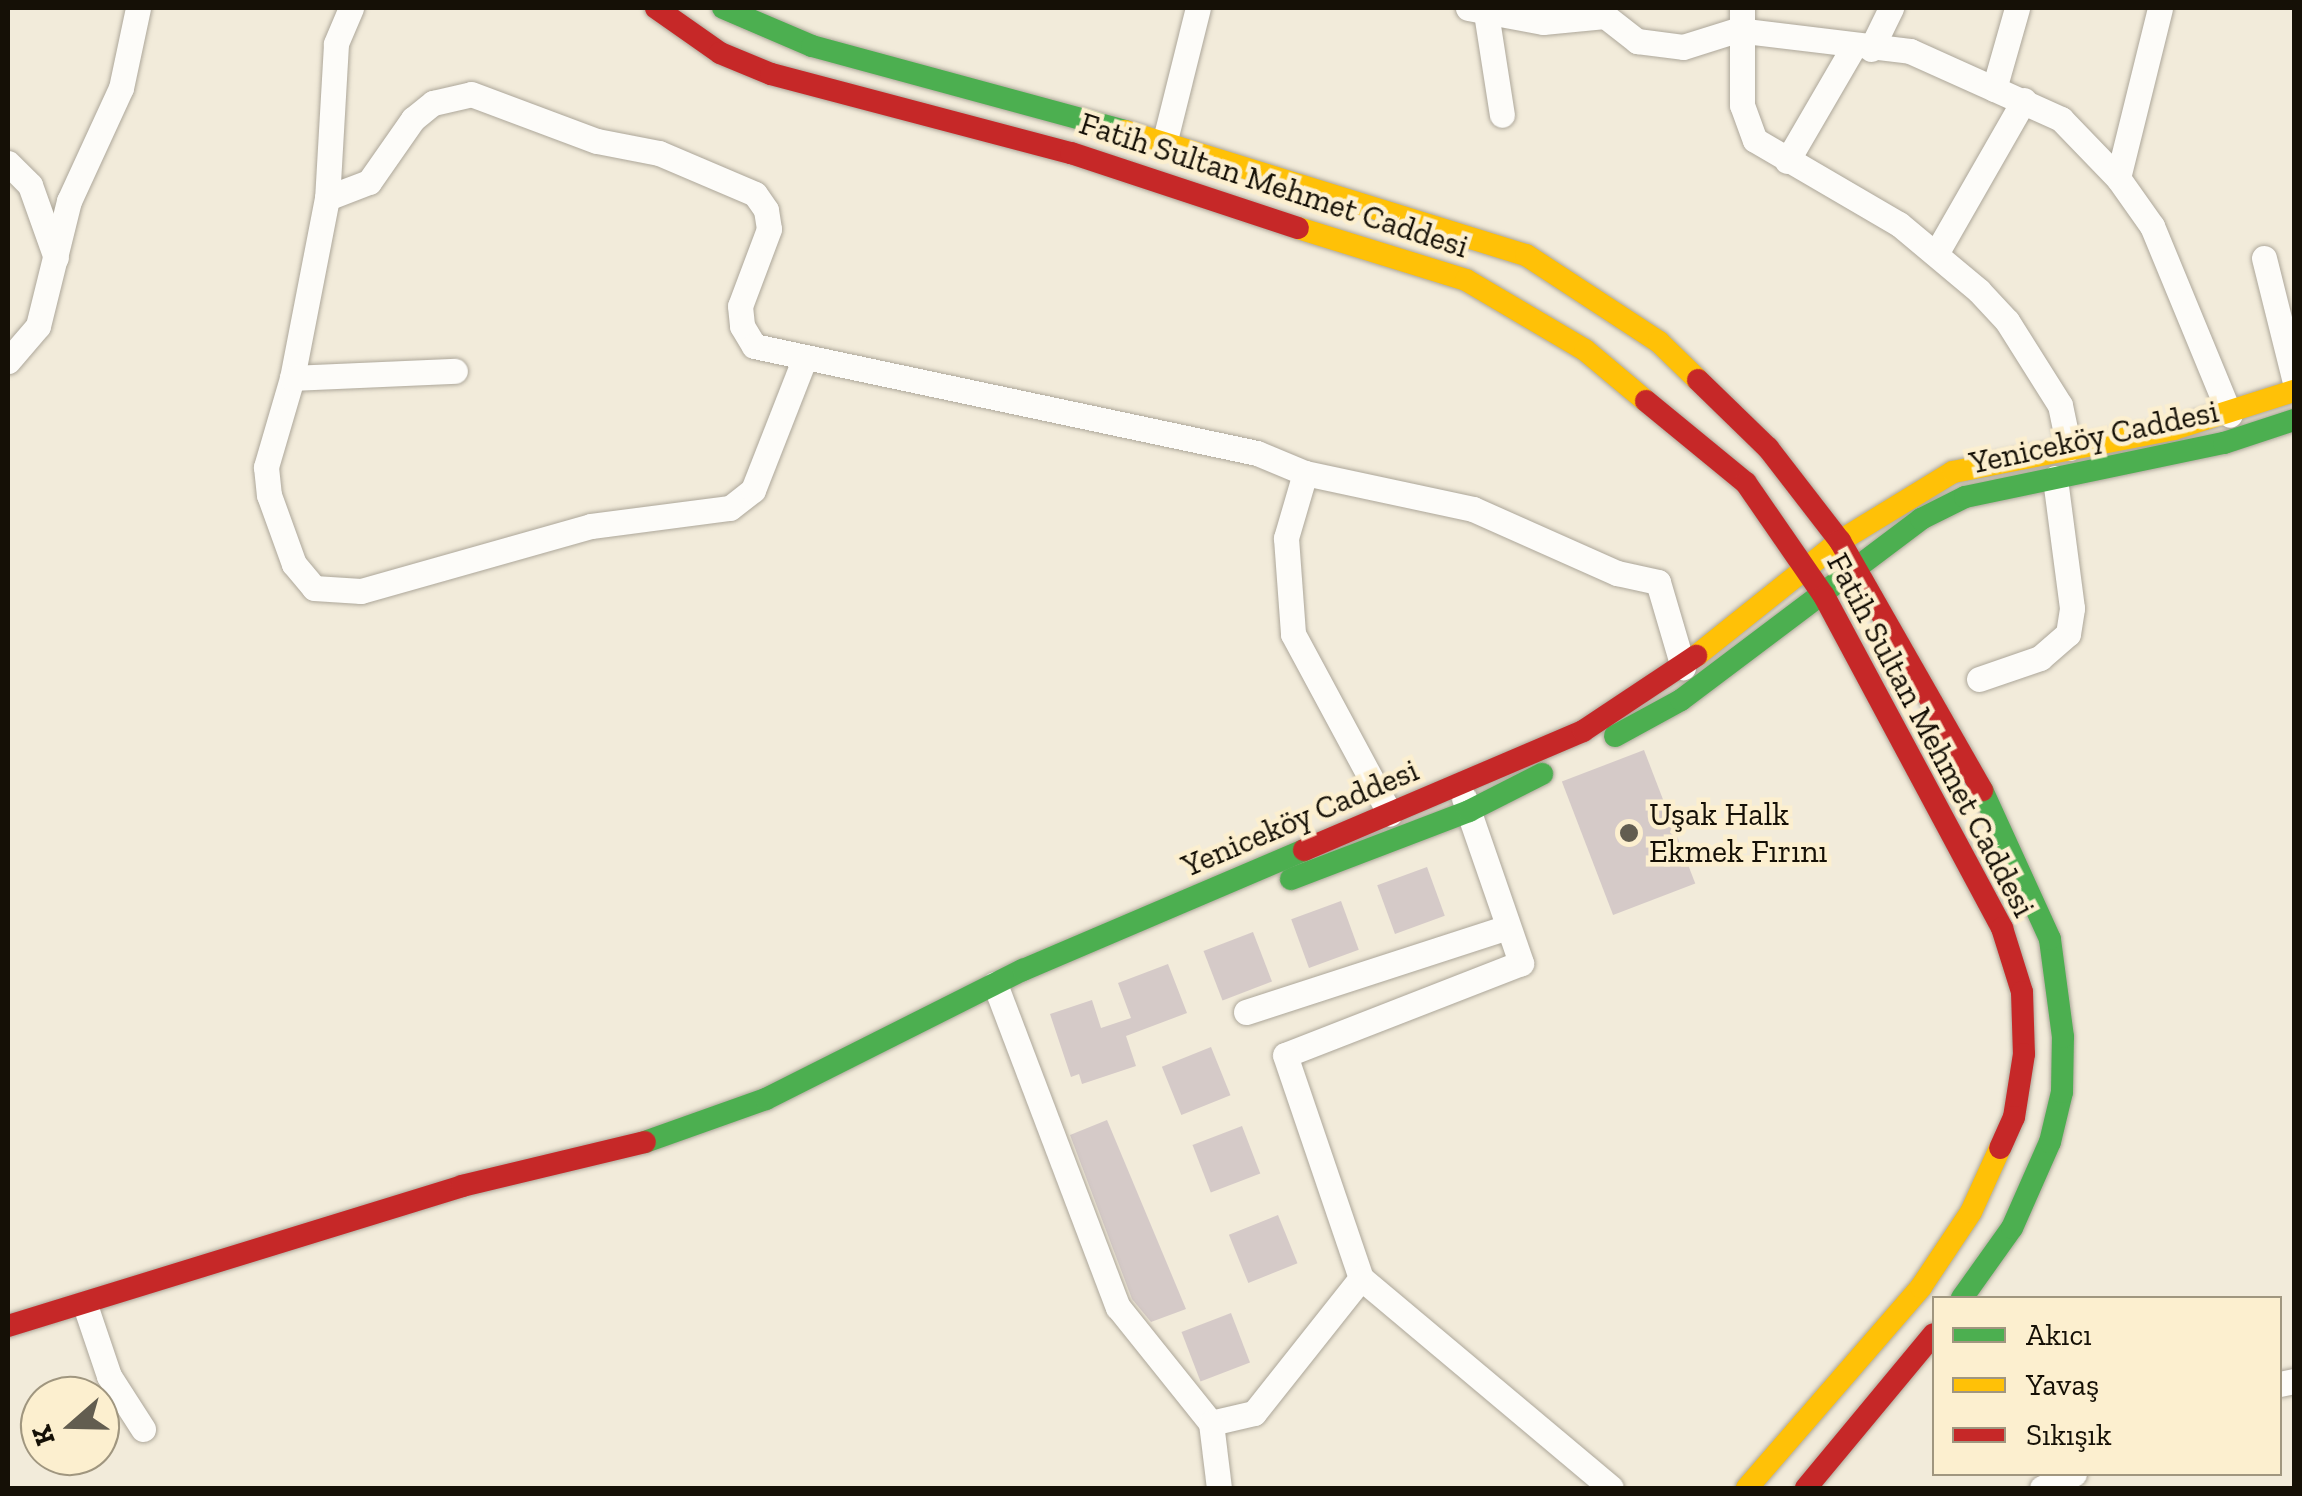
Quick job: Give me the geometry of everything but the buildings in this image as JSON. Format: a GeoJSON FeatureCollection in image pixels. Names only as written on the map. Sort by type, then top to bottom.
{"type":"FeatureCollection","features":[{"type":"Feature","properties":{"kind":"main road","name":"Fatih Sultan Mehmet Caddesi"},"geometry":{"type":"LineString","coordinates":[[656,8],[720,53],[771,74],[1071,153],[1239,212],[1401,256],[1519,306],[1658,405],[1746,483],[1824,596],[2002,928],[2022,992],[2024,1054],[2014,1117],[1971,1212],[1921,1287],[1747,1488]]}},
{"type":"Feature","properties":{"kind":"main road","name":"Fatih Sultan Mehmet Caddesi"},"geometry":{"type":"LineString","coordinates":[[723,8],[812,46],[987,89],[1526,255],[1591,293],[1659,342],[1768,448],[1840,541],[1857,570],[2006,836],[2050,939],[2060,991],[2062,1092],[2042,1169],[2012,1228],[1963,1296]]}},
{"type":"Feature","properties":{"kind":"main road","name":"Yeniceköy Caddesi"},"geometry":{"type":"LineString","coordinates":[[1170,908],[1584,732],[1683,667],[1840,541],[1953,472],[2230,415],[2294,391]]}},
{"type":"Feature","properties":{"kind":"main road","name":"Yeniceköy Caddesi"},"geometry":{"type":"LineString","coordinates":[[1170,908],[1185,912],[1326,868],[1470,811],[1681,700],[1921,520],[1966,498],[2224,443],[2294,420]]}},
{"type":"Feature","properties":{"kind":"main road"},"geometry":{"type":"LineString","coordinates":[[8,1326],[85,1306],[462,1186],[656,1139],[766,1099],[995,984],[1170,908]]}},
{"type":"Feature","properties":{"kind":"main road"},"geometry":{"type":"LineString","coordinates":[[1806,1488],[1932,1336]]}},
{"type":"Feature","properties":{"kind":"street"},"geometry":{"type":"LineString","coordinates":[[8,361],[38,326],[69,201],[121,88],[138,8]]}},
{"type":"Feature","properties":{"kind":"street"},"geometry":{"type":"LineString","coordinates":[[351,8],[336,44],[327,198],[292,378],[272,440],[269,495],[294,564],[314,588],[361,591],[591,526],[730,508],[753,490],[804,360]]}},
{"type":"Feature","properties":{"kind":"street"},"geometry":{"type":"LineString","coordinates":[[1164,144],[1198,8]]}},
{"type":"Feature","properties":{"kind":"street"},"geometry":{"type":"LineString","coordinates":[[1787,161],[1891,8]]}},
{"type":"Feature","properties":{"kind":"street"},"geometry":{"type":"LineString","coordinates":[[1994,89],[2017,8]]}},
{"type":"Feature","properties":{"kind":"street"},"geometry":{"type":"LineString","coordinates":[[2118,178],[2160,8]]}},
{"type":"Feature","properties":{"kind":"street"},"geometry":{"type":"LineString","coordinates":[[1502,116],[1477,10],[1542,22],[1602,12],[1638,41],[1683,47],[1740,19],[1863,48],[1910,51],[2061,118],[2118,178],[2177,273],[2230,415]]}},
{"type":"Feature","properties":{"kind":"street"},"geometry":{"type":"LineString","coordinates":[[1740,19],[1742,105],[1755,140],[1937,252],[2007,321],[2033,358],[2060,405],[2070,448]]}},
{"type":"Feature","properties":{"kind":"street"},"geometry":{"type":"LineString","coordinates":[[327,198],[369,182],[413,119],[433,103],[471,94],[596,140],[659,152],[755,194],[766,210],[769,230],[744,281],[742,326],[754,346],[804,360],[1257,453],[1305,472],[1473,508],[1617,572],[1658,582],[1683,667]]}},
{"type":"Feature","properties":{"kind":"street"},"geometry":{"type":"LineString","coordinates":[[1937,252],[2024,100]]}},
{"type":"Feature","properties":{"kind":"street"},"geometry":{"type":"LineString","coordinates":[[8,163],[30,184],[56,258]]}},
{"type":"Feature","properties":{"kind":"street"},"geometry":{"type":"LineString","coordinates":[[2264,258],[2294,378]]}},
{"type":"Feature","properties":{"kind":"street"},"geometry":{"type":"LineString","coordinates":[[292,378],[454,371]]}},
{"type":"Feature","properties":{"kind":"street"},"geometry":{"type":"LineString","coordinates":[[1305,472],[1286,538],[1294,634],[1390,814]]}},
{"type":"Feature","properties":{"kind":"street"},"geometry":{"type":"LineString","coordinates":[[1979,679],[2040,658],[2068,634],[2072,608],[2055,478]]}},
{"type":"Feature","properties":{"kind":"street"},"geometry":{"type":"LineString","coordinates":[[1460,786],[1520,963],[1285,1056],[1362,1278],[1612,1488]]}},
{"type":"Feature","properties":{"kind":"street"},"geometry":{"type":"LineString","coordinates":[[1246,1012],[1507,927]]}},
{"type":"Feature","properties":{"kind":"street"},"geometry":{"type":"LineString","coordinates":[[995,984],[1118,1308],[1211,1423],[1219,1488]]}},
{"type":"Feature","properties":{"kind":"street"},"geometry":{"type":"LineString","coordinates":[[1211,1423],[1254,1414],[1362,1278]]}},
{"type":"Feature","properties":{"kind":"street"},"geometry":{"type":"LineString","coordinates":[[85,1306],[109,1376],[143,1429]]}},
{"type":"Feature","properties":{"kind":"street"},"geometry":{"type":"LineString","coordinates":[[2042,1488],[2069,1476]]}},
{"type":"Feature","properties":{"kind":"traffic: fast"},"geometry":{"type":"LineString","coordinates":[[723,8],[812,46],[1125,131]]}},
{"type":"Feature","properties":{"kind":"traffic: fast"},"geometry":{"type":"LineString","coordinates":[[1615,736],[1681,700],[1921,519],[1965,497],[2224,443],[2294,420]]}},
{"type":"Feature","properties":{"kind":"traffic: fast"},"geometry":{"type":"LineString","coordinates":[[1291,879],[1469,811],[1542,774]]}},
{"type":"Feature","properties":{"kind":"traffic: fast"},"geometry":{"type":"LineString","coordinates":[[1963,1296],[2012,1228],[2050,1142],[2062,1092],[2063,1037],[2050,939],[1982,790]]}},
{"type":"Feature","properties":{"kind":"traffic: fast"},"geometry":{"type":"LineString","coordinates":[[645,1142],[766,1099],[1023,970],[1304,850]]}},
{"type":"Feature","properties":{"kind":"traffic: slow"},"geometry":{"type":"LineString","coordinates":[[1125,131],[1526,255],[1659,342],[1698,380]]}},
{"type":"Feature","properties":{"kind":"traffic: slow"},"geometry":{"type":"LineString","coordinates":[[1298,228],[1466,280],[1585,350],[1646,401]]}},
{"type":"Feature","properties":{"kind":"traffic: slow"},"geometry":{"type":"LineString","coordinates":[[1696,656],[1840,541],[1953,472],[2174,429],[2294,391]]}},
{"type":"Feature","properties":{"kind":"traffic: slow"},"geometry":{"type":"LineString","coordinates":[[1747,1488],[1921,1287],[1971,1212],[2000,1148]]}},
{"type":"Feature","properties":{"kind":"traffic: jam"},"geometry":{"type":"LineString","coordinates":[[656,8],[720,53],[771,74],[1071,153],[1298,228]]}},
{"type":"Feature","properties":{"kind":"traffic: jam"},"geometry":{"type":"LineString","coordinates":[[1698,380],[1768,448],[1840,541],[1982,790]]}},
{"type":"Feature","properties":{"kind":"traffic: jam"},"geometry":{"type":"LineString","coordinates":[[1646,401],[1746,483],[1824,596],[2002,928],[2022,992],[2024,1054],[2014,1117],[2000,1148]]}},
{"type":"Feature","properties":{"kind":"traffic: jam"},"geometry":{"type":"LineString","coordinates":[[1304,850],[1583,731],[1696,656]]}},
{"type":"Feature","properties":{"kind":"traffic: jam"},"geometry":{"type":"LineString","coordinates":[[8,1326],[462,1186],[645,1142]]}},
{"type":"Feature","properties":{"kind":"traffic: jam"},"geometry":{"type":"LineString","coordinates":[[1806,1488],[1932,1336]]}},
{"type":"Feature","properties":{"kind":"place","name":"Uşak Halk Ekmek Fırını"},"geometry":{"type":"Point","coordinates":[1629,833]}}]}
